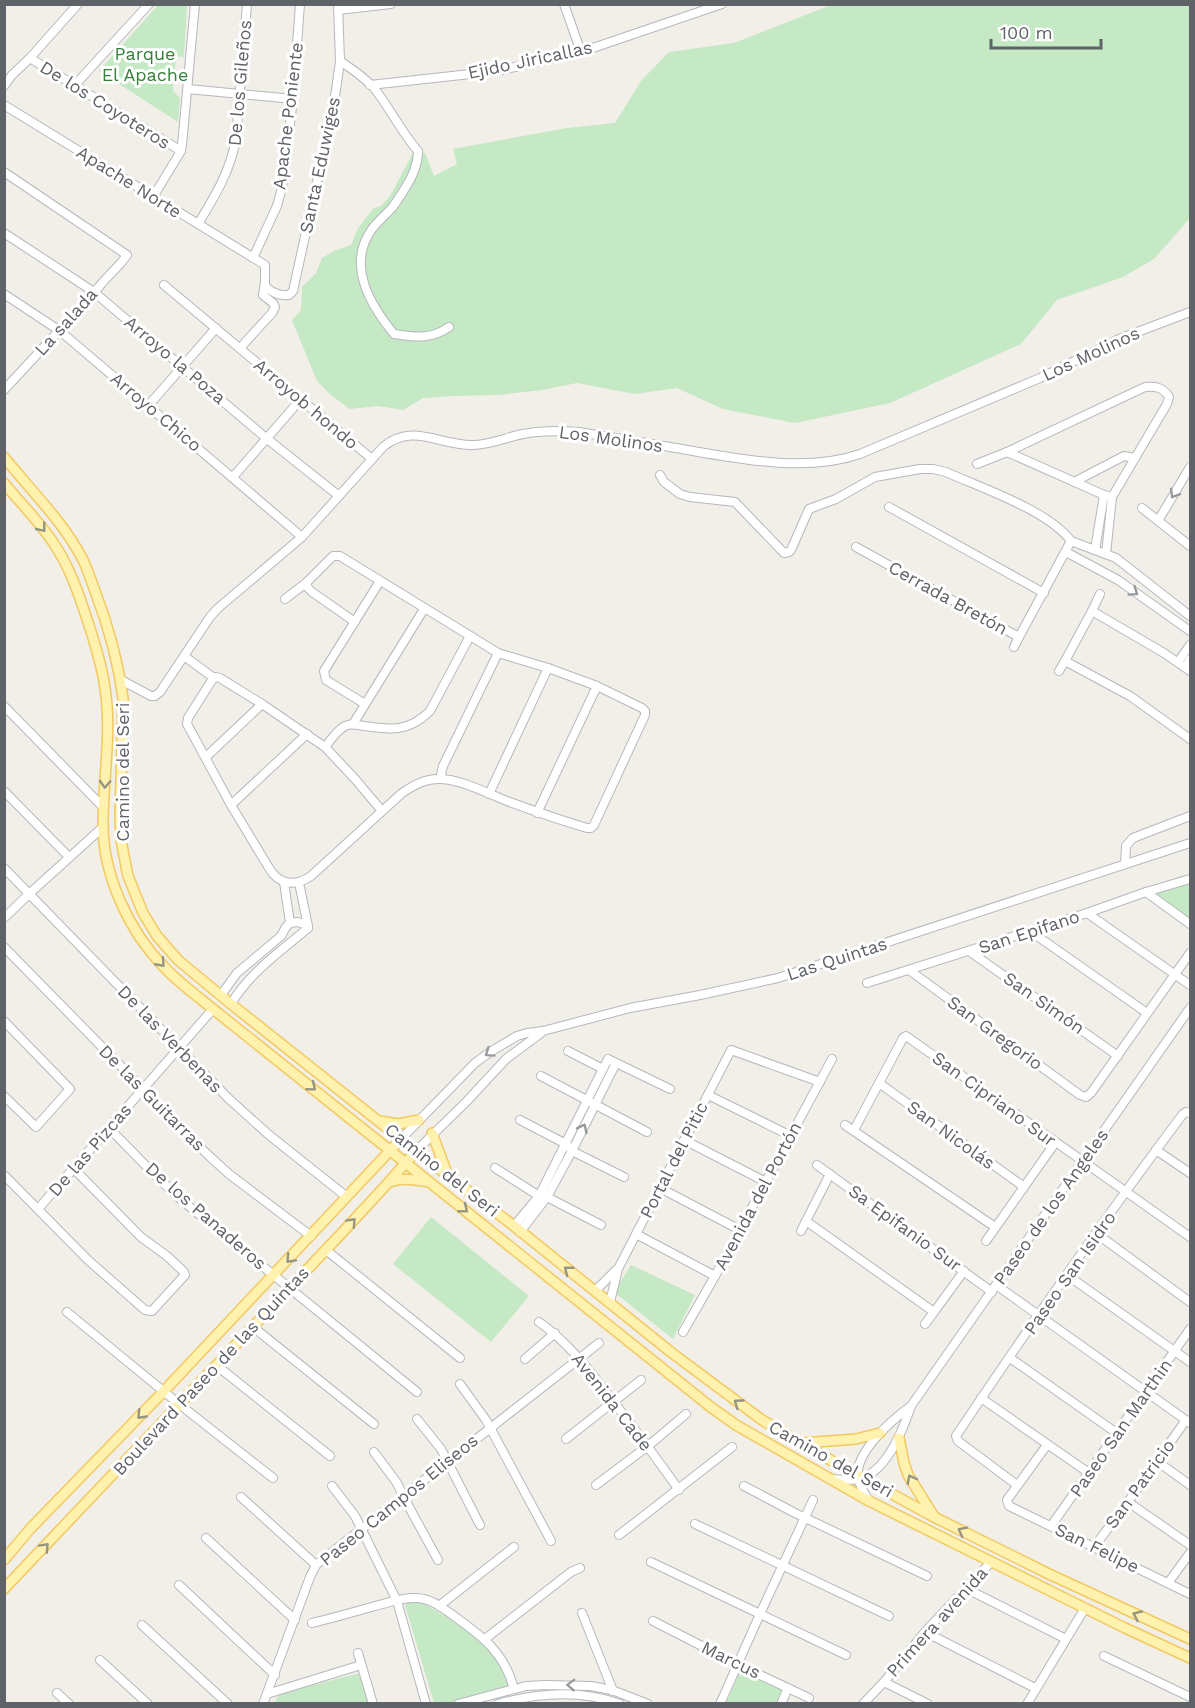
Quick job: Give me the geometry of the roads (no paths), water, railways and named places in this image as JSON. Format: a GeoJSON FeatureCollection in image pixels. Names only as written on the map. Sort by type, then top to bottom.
{"type":"FeatureCollection","features":[{"type":"Feature","properties":{"kind":"main road","name":"Camino del Seri"},"geometry":{"type":"LineString","coordinates":[[4,457],[48,508],[83,561],[101,608],[121,680],[123,698],[121,840],[128,876],[143,913],[156,936],[178,960],[672,1353],[762,1420],[934,1517],[1191,1640]]}},
{"type":"Feature","properties":{"kind":"main road","name":"Camino del Seri"},"geometry":{"type":"LineString","coordinates":[[4,483],[54,544],[67,565],[99,656],[107,716],[103,827],[112,878],[121,905],[135,930],[163,966],[213,1009],[724,1417],[869,1501],[1143,1637],[1191,1658]]}},
{"type":"Feature","properties":{"kind":"main road"},"geometry":{"type":"LineString","coordinates":[[379,1121],[398,1124],[419,1120]]}},
{"type":"Feature","properties":{"kind":"main road"},"geometry":{"type":"LineString","coordinates":[[432,1133],[448,1176]]}},
{"type":"Feature","properties":{"kind":"main road","name":"Boulevard Paseo de las Quintas"},"geometry":{"type":"LineString","coordinates":[[4,1560],[30,1529],[275,1275],[402,1139]]}},
{"type":"Feature","properties":{"kind":"main road","name":"Boulevard Paseo de las Quintas"},"geometry":{"type":"LineString","coordinates":[[4,1589],[326,1250],[416,1151]]}},
{"type":"Feature","properties":{"kind":"main road"},"geometry":{"type":"LineString","coordinates":[[388,1183],[406,1178],[430,1182]]}},
{"type":"Feature","properties":{"kind":"main road"},"geometry":{"type":"LineString","coordinates":[[801,1443],[856,1439],[880,1433]]}},
{"type":"Feature","properties":{"kind":"main road"},"geometry":{"type":"LineString","coordinates":[[901,1433],[904,1463],[908,1475],[934,1517]]}},
{"type":"Feature","properties":{"kind":"street","name":"De los Coyoteros"},"geometry":{"type":"LineString","coordinates":[[4,86],[78,4]]}},
{"type":"Feature","properties":{"kind":"street"},"geometry":{"type":"LineString","coordinates":[[153,197],[181,151],[195,4]]}},
{"type":"Feature","properties":{"kind":"street","name":"De los Gileños"},"geometry":{"type":"LineString","coordinates":[[198,224],[224,180],[234,155],[247,4]]}},
{"type":"Feature","properties":{"kind":"street","name":"Apache Poniente"},"geometry":{"type":"LineString","coordinates":[[253,258],[277,206],[282,188],[293,99],[300,4]]}},
{"type":"Feature","properties":{"kind":"street"},"geometry":{"type":"LineString","coordinates":[[338,7],[391,4]]}},
{"type":"Feature","properties":{"kind":"street"},"geometry":{"type":"LineString","coordinates":[[564,4],[581,52]]}},
{"type":"Feature","properties":{"kind":"street","name":"Ejido Jiricallas"},"geometry":{"type":"LineString","coordinates":[[370,85],[498,71],[581,52],[722,4]]}},
{"type":"Feature","properties":{"kind":"street"},"geometry":{"type":"LineString","coordinates":[[74,86],[147,5]]}},
{"type":"Feature","properties":{"kind":"street","name":"Santa Eduwiges"},"geometry":{"type":"LineString","coordinates":[[265,286],[270,291],[283,296],[290,296],[293,291],[334,104],[340,61],[338,7]]}},
{"type":"Feature","properties":{"kind":"street","name":"De los Coyoteros"},"geometry":{"type":"LineString","coordinates":[[30,58],[181,151]]}},
{"type":"Feature","properties":{"kind":"street"},"geometry":{"type":"LineString","coordinates":[[340,61],[370,85],[418,151],[418,161],[410,181],[393,206],[372,228],[364,244],[360,266],[366,290],[377,313],[394,334],[414,337],[438,335],[449,327]]}},
{"type":"Feature","properties":{"kind":"street"},"geometry":{"type":"LineString","coordinates":[[188,89],[293,99]]}},
{"type":"Feature","properties":{"kind":"street","name":"Apache Norte"},"geometry":{"type":"LineString","coordinates":[[4,105],[253,258]]}},
{"type":"Feature","properties":{"kind":"street","name":"La salada"},"geometry":{"type":"LineString","coordinates":[[4,172],[126,254],[126,257],[78,313],[4,390]]}},
{"type":"Feature","properties":{"kind":"street","name":"Arroyo la Poza"},"geometry":{"type":"LineString","coordinates":[[4,233],[94,292],[266,438],[339,496]]}},
{"type":"Feature","properties":{"kind":"street"},"geometry":{"type":"LineString","coordinates":[[240,348],[275,307],[263,295],[265,265],[253,258]]}},
{"type":"Feature","properties":{"kind":"street","name":"Arroyob hondo"},"geometry":{"type":"LineString","coordinates":[[164,285],[372,459]]}},
{"type":"Feature","properties":{"kind":"street","name":"Arroyo Chico"},"geometry":{"type":"LineString","coordinates":[[4,294],[60,332],[302,537]]}},
{"type":"Feature","properties":{"kind":"street","name":"Los Molinos"},"geometry":{"type":"LineString","coordinates":[[121,680],[151,696],[160,692],[217,609],[302,537],[388,443],[403,436],[420,436],[472,445],[526,433],[579,432],[744,459],[808,463],[833,462],[860,454],[1040,378],[1119,339],[1191,312]]}},
{"type":"Feature","properties":{"kind":"street"},"geometry":{"type":"LineString","coordinates":[[148,406],[216,328]]}},
{"type":"Feature","properties":{"kind":"street"},"geometry":{"type":"LineString","coordinates":[[977,464],[1145,387],[1158,387],[1166,392],[1169,396],[1167,404],[1135,458],[1108,496],[1095,550]]}},
{"type":"Feature","properties":{"kind":"street"},"geometry":{"type":"LineString","coordinates":[[232,477],[301,399]]}},
{"type":"Feature","properties":{"kind":"street"},"geometry":{"type":"LineString","coordinates":[[1007,452],[1108,496]]}},
{"type":"Feature","properties":{"kind":"street"},"geometry":{"type":"LineString","coordinates":[[1074,482],[1124,456],[1135,458]]}},
{"type":"Feature","properties":{"kind":"street"},"geometry":{"type":"LineString","coordinates":[[660,475],[664,482],[680,494],[736,503],[784,553],[791,550],[809,509],[836,499],[876,477],[920,469],[946,472],[1035,512],[1071,541],[1108,555],[1126,565],[1191,616]]}},
{"type":"Feature","properties":{"kind":"street"},"geometry":{"type":"LineString","coordinates":[[1158,521],[1189,473]]}},
{"type":"Feature","properties":{"kind":"street"},"geometry":{"type":"LineString","coordinates":[[1104,571],[1108,555],[1108,496]]}},
{"type":"Feature","properties":{"kind":"street"},"geometry":{"type":"LineString","coordinates":[[889,507],[1044,593]]}},
{"type":"Feature","properties":{"kind":"street"},"geometry":{"type":"LineString","coordinates":[[1142,508],[1191,546]]}},
{"type":"Feature","properties":{"kind":"street","name":"Cerrada Bretón"},"geometry":{"type":"LineString","coordinates":[[856,547],[1019,637],[1071,541]]}},
{"type":"Feature","properties":{"kind":"street"},"geometry":{"type":"LineString","coordinates":[[1066,552],[1104,571],[1191,631]]}},
{"type":"Feature","properties":{"kind":"street"},"geometry":{"type":"LineString","coordinates":[[214,678],[187,721],[231,805],[272,873],[284,882],[299,883],[311,876],[382,811],[414,785],[427,780],[440,779],[455,782],[537,813],[587,828],[594,825],[645,713],[642,708],[597,686],[498,653],[340,556],[333,556],[285,599]]}},
{"type":"Feature","properties":{"kind":"street"},"geometry":{"type":"LineString","coordinates":[[364,704],[326,680],[324,671],[380,581]]}},
{"type":"Feature","properties":{"kind":"street"},"geometry":{"type":"LineString","coordinates":[[306,582],[312,592],[355,622]]}},
{"type":"Feature","properties":{"kind":"street"},"geometry":{"type":"LineString","coordinates":[[1059,671],[1100,594]]}},
{"type":"Feature","properties":{"kind":"street"},"geometry":{"type":"LineString","coordinates":[[353,724],[424,609]]}},
{"type":"Feature","properties":{"kind":"street"},"geometry":{"type":"LineString","coordinates":[[1092,611],[1184,667]]}},
{"type":"Feature","properties":{"kind":"street"},"geometry":{"type":"LineString","coordinates":[[325,747],[343,727],[353,724],[387,730],[400,729],[422,719],[430,711],[470,636]]}},
{"type":"Feature","properties":{"kind":"street"},"geometry":{"type":"LineString","coordinates":[[1014,648],[1019,637]]}},
{"type":"Feature","properties":{"kind":"street"},"geometry":{"type":"LineString","coordinates":[[1184,667],[1191,645]]}},
{"type":"Feature","properties":{"kind":"street"},"geometry":{"type":"LineString","coordinates":[[440,779],[443,766],[498,653]]}},
{"type":"Feature","properties":{"kind":"street"},"geometry":{"type":"LineString","coordinates":[[184,656],[214,678],[220,678],[262,704],[325,747],[356,779],[382,811]]}},
{"type":"Feature","properties":{"kind":"street"},"geometry":{"type":"LineString","coordinates":[[1184,667],[1191,659]]}},
{"type":"Feature","properties":{"kind":"street"},"geometry":{"type":"LineString","coordinates":[[1065,661],[1130,696],[1191,739]]}},
{"type":"Feature","properties":{"kind":"street"},"geometry":{"type":"LineString","coordinates":[[489,794],[548,668]]}},
{"type":"Feature","properties":{"kind":"street"},"geometry":{"type":"LineString","coordinates":[[537,813],[597,686]]}},
{"type":"Feature","properties":{"kind":"street"},"geometry":{"type":"LineString","coordinates":[[206,757],[262,704]]}},
{"type":"Feature","properties":{"kind":"street"},"geometry":{"type":"LineString","coordinates":[[4,706],[103,807]]}},
{"type":"Feature","properties":{"kind":"street"},"geometry":{"type":"LineString","coordinates":[[231,805],[307,735]]}},
{"type":"Feature","properties":{"kind":"street"},"geometry":{"type":"LineString","coordinates":[[4,791],[69,857]]}},
{"type":"Feature","properties":{"kind":"street"},"geometry":{"type":"LineString","coordinates":[[1125,864],[1126,846],[1133,838],[1191,816]]}},
{"type":"Feature","properties":{"kind":"street"},"geometry":{"type":"LineString","coordinates":[[4,918],[103,827]]}},
{"type":"Feature","properties":{"kind":"street","name":"Las Quintas"},"geometry":{"type":"LineString","coordinates":[[402,1139],[468,1069],[490,1052],[517,1036],[630,1008],[786,976],[1191,843]]}},
{"type":"Feature","properties":{"kind":"street","name":"De las Verbenas"},"geometry":{"type":"LineString","coordinates":[[4,868],[248,1118],[347,1197]]}},
{"type":"Feature","properties":{"kind":"street","name":"San Epifano"},"geometry":{"type":"LineString","coordinates":[[867,983],[1191,879]]}},
{"type":"Feature","properties":{"kind":"street"},"geometry":{"type":"LineString","coordinates":[[284,882],[290,923]]}},
{"type":"Feature","properties":{"kind":"street"},"geometry":{"type":"LineString","coordinates":[[299,883],[308,928]]}},
{"type":"Feature","properties":{"kind":"street"},"geometry":{"type":"LineString","coordinates":[[1146,892],[1191,924]]}},
{"type":"Feature","properties":{"kind":"street"},"geometry":{"type":"LineString","coordinates":[[1087,913],[1191,985]]}},
{"type":"Feature","properties":{"kind":"street"},"geometry":{"type":"LineString","coordinates":[[220,995],[237,973],[281,936],[290,923],[301,922],[308,928]]}},
{"type":"Feature","properties":{"kind":"street"},"geometry":{"type":"LineString","coordinates":[[231,1004],[243,986],[260,969],[308,928]]}},
{"type":"Feature","properties":{"kind":"street"},"geometry":{"type":"LineString","coordinates":[[1030,931],[1147,1013]]}},
{"type":"Feature","properties":{"kind":"street"},"geometry":{"type":"LineString","coordinates":[[281,936],[289,944]]}},
{"type":"Feature","properties":{"kind":"street","name":"De las Guitarras"},"geometry":{"type":"LineString","coordinates":[[4,947],[222,1167],[311,1236]]}},
{"type":"Feature","properties":{"kind":"street","name":"San Simón"},"geometry":{"type":"LineString","coordinates":[[969,951],[1118,1056]]}},
{"type":"Feature","properties":{"kind":"street"},"geometry":{"type":"LineString","coordinates":[[1118,1056],[1191,953]]}},
{"type":"Feature","properties":{"kind":"street"},"geometry":{"type":"LineString","coordinates":[[252,960],[260,969]]}},
{"type":"Feature","properties":{"kind":"street","name":"San Gregorio"},"geometry":{"type":"LineString","coordinates":[[909,970],[1080,1095],[1089,1096],[1118,1056]]}},
{"type":"Feature","properties":{"kind":"street","name":"Paseo de los Angeles"},"geometry":{"type":"LineString","coordinates":[[911,1406],[1191,1008]]}},
{"type":"Feature","properties":{"kind":"street","name":"De las Pizcas"},"geometry":{"type":"LineString","coordinates":[[39,1209],[213,1009]]}},
{"type":"Feature","properties":{"kind":"street"},"geometry":{"type":"LineString","coordinates":[[4,1021],[70,1089],[36,1127],[4,1096]]}},
{"type":"Feature","properties":{"kind":"street","name":"Las Quintas"},"geometry":{"type":"LineString","coordinates":[[416,1151],[506,1059],[543,1031]]}},
{"type":"Feature","properties":{"kind":"street","name":"San Cipriano Sur"},"geometry":{"type":"LineString","coordinates":[[879,1083],[905,1036],[1191,1237]]}},
{"type":"Feature","properties":{"kind":"street","name":"Portal del Pitic"},"geometry":{"type":"LineString","coordinates":[[610,1302],[618,1269],[730,1051],[734,1050],[820,1082]]}},
{"type":"Feature","properties":{"kind":"street"},"geometry":{"type":"LineString","coordinates":[[568,1051],[603,1069]]}},
{"type":"Feature","properties":{"kind":"street","name":"Avenida del Portón"},"geometry":{"type":"LineString","coordinates":[[683,1332],[832,1059]]}},
{"type":"Feature","properties":{"kind":"street"},"geometry":{"type":"LineString","coordinates":[[517,1229],[543,1196],[572,1151],[603,1069],[612,1061]]}},
{"type":"Feature","properties":{"kind":"street"},"geometry":{"type":"LineString","coordinates":[[612,1061],[670,1089]]}},
{"type":"Feature","properties":{"kind":"street"},"geometry":{"type":"LineString","coordinates":[[543,1196],[566,1144],[591,1103],[612,1061]]}},
{"type":"Feature","properties":{"kind":"street"},"geometry":{"type":"LineString","coordinates":[[541,1076],[647,1132]]}},
{"type":"Feature","properties":{"kind":"street"},"geometry":{"type":"LineString","coordinates":[[854,1130],[879,1083]]}},
{"type":"Feature","properties":{"kind":"street","name":"San Nicolás"},"geometry":{"type":"LineString","coordinates":[[879,1083],[1024,1187]]}},
{"type":"Feature","properties":{"kind":"street"},"geometry":{"type":"LineString","coordinates":[[708,1095],[790,1136]]}},
{"type":"Feature","properties":{"kind":"street","name":"Paseo San Isidro"},"geometry":{"type":"LineString","coordinates":[[1017,1485],[958,1441],[956,1436],[1156,1150],[1188,1113]]}},
{"type":"Feature","properties":{"kind":"street"},"geometry":{"type":"LineString","coordinates":[[520,1120],[624,1178]]}},
{"type":"Feature","properties":{"kind":"street"},"geometry":{"type":"LineString","coordinates":[[846,1125],[995,1227]]}},
{"type":"Feature","properties":{"kind":"street","name":"De los Panaderos"},"geometry":{"type":"LineString","coordinates":[[109,1128],[179,1198],[417,1392]]}},
{"type":"Feature","properties":{"kind":"street"},"geometry":{"type":"LineString","coordinates":[[684,1140],[766,1182]]}},
{"type":"Feature","properties":{"kind":"street"},"geometry":{"type":"LineString","coordinates":[[986,1241],[1055,1143]]}},
{"type":"Feature","properties":{"kind":"street"},"geometry":{"type":"LineString","coordinates":[[1156,1150],[1191,1173]]}},
{"type":"Feature","properties":{"kind":"street","name":"Sa Epifanio Sur"},"geometry":{"type":"LineString","coordinates":[[817,1165],[964,1271],[1039,1316],[1188,1422]]}},
{"type":"Feature","properties":{"kind":"street"},"geometry":{"type":"LineString","coordinates":[[495,1168],[543,1196],[601,1225]]}},
{"type":"Feature","properties":{"kind":"street"},"geometry":{"type":"LineString","coordinates":[[4,1174],[88,1260],[147,1311],[152,1311],[184,1275],[184,1272],[141,1237],[74,1169]]}},
{"type":"Feature","properties":{"kind":"street"},"geometry":{"type":"LineString","coordinates":[[801,1231],[830,1174]]}},
{"type":"Feature","properties":{"kind":"street"},"geometry":{"type":"LineString","coordinates":[[660,1188],[740,1230]]}},
{"type":"Feature","properties":{"kind":"street"},"geometry":{"type":"LineString","coordinates":[[806,1221],[934,1312]]}},
{"type":"Feature","properties":{"kind":"street"},"geometry":{"type":"LineString","coordinates":[[636,1234],[715,1276]]}},
{"type":"Feature","properties":{"kind":"street"},"geometry":{"type":"LineString","coordinates":[[1097,1234],[1191,1302]]}},
{"type":"Feature","properties":{"kind":"street"},"geometry":{"type":"LineString","coordinates":[[326,1250],[460,1358]]}},
{"type":"Feature","properties":{"kind":"street","name":"Portal del Pitic"},"geometry":{"type":"LineString","coordinates":[[595,1291],[618,1269]]}},
{"type":"Feature","properties":{"kind":"street"},"geometry":{"type":"LineString","coordinates":[[925,1324],[964,1271]]}},
{"type":"Feature","properties":{"kind":"street"},"geometry":{"type":"LineString","coordinates":[[1067,1275],[1191,1362]]}},
{"type":"Feature","properties":{"kind":"street"},"geometry":{"type":"LineString","coordinates":[[67,1312],[273,1478]]}},
{"type":"Feature","properties":{"kind":"street","name":"Avenida Cade"},"geometry":{"type":"LineString","coordinates":[[539,1322],[555,1333],[580,1359],[679,1490]]}},
{"type":"Feature","properties":{"kind":"street"},"geometry":{"type":"LineString","coordinates":[[253,1326],[374,1424]]}},
{"type":"Feature","properties":{"kind":"street","name":"Paseo San Marthin"},"geometry":{"type":"LineString","coordinates":[[1051,1526],[1191,1329]]}},
{"type":"Feature","properties":{"kind":"street"},"geometry":{"type":"LineString","coordinates":[[525,1359],[555,1333]]}},
{"type":"Feature","properties":{"kind":"street","name":"Paseo Campos Eliseos"},"geometry":{"type":"LineString","coordinates":[[263,1704],[316,1565],[599,1343]]}},
{"type":"Feature","properties":{"kind":"street"},"geometry":{"type":"LineString","coordinates":[[1010,1358],[1118,1434]]}},
{"type":"Feature","properties":{"kind":"street"},"geometry":{"type":"LineString","coordinates":[[216,1365],[330,1456]]}},
{"type":"Feature","properties":{"kind":"street"},"geometry":{"type":"LineString","coordinates":[[566,1439],[641,1380]]}},
{"type":"Feature","properties":{"kind":"street"},"geometry":{"type":"LineString","coordinates":[[460,1384],[486,1420],[551,1541]]}},
{"type":"Feature","properties":{"kind":"street"},"geometry":{"type":"LineString","coordinates":[[981,1398],[1089,1473]]}},
{"type":"Feature","properties":{"kind":"street"},"geometry":{"type":"LineString","coordinates":[[829,1479],[860,1477],[874,1469],[887,1457],[901,1433],[911,1406]]}},
{"type":"Feature","properties":{"kind":"street"},"geometry":{"type":"LineString","coordinates":[[869,1501],[860,1477],[862,1459],[892,1420],[911,1406]]}},
{"type":"Feature","properties":{"kind":"street"},"geometry":{"type":"LineString","coordinates":[[596,1485],[686,1414]]}},
{"type":"Feature","properties":{"kind":"street"},"geometry":{"type":"LineString","coordinates":[[417,1419],[438,1444],[480,1525]]}},
{"type":"Feature","properties":{"kind":"street"},"geometry":{"type":"LineString","coordinates":[[892,1420],[901,1433]]}},
{"type":"Feature","properties":{"kind":"street","name":"San Patricio"},"geometry":{"type":"LineString","coordinates":[[1094,1547],[1188,1422]]}},
{"type":"Feature","properties":{"kind":"street"},"geometry":{"type":"LineString","coordinates":[[1017,1485],[1047,1445]]}},
{"type":"Feature","properties":{"kind":"street"},"geometry":{"type":"LineString","coordinates":[[619,1535],[732,1447]]}},
{"type":"Feature","properties":{"kind":"street"},"geometry":{"type":"LineString","coordinates":[[374,1452],[397,1483],[438,1560]]}},
{"type":"Feature","properties":{"kind":"street"},"geometry":{"type":"LineString","coordinates":[[1158,1462],[1191,1485]]}},
{"type":"Feature","properties":{"kind":"street","name":"San Felipe"},"geometry":{"type":"LineString","coordinates":[[1017,1485],[1007,1500],[1009,1506],[1191,1594]]}},
{"type":"Feature","properties":{"kind":"street"},"geometry":{"type":"LineString","coordinates":[[332,1486],[355,1516],[397,1601],[426,1704]]}},
{"type":"Feature","properties":{"kind":"street"},"geometry":{"type":"LineString","coordinates":[[744,1486],[927,1576]]}},
{"type":"Feature","properties":{"kind":"street"},"geometry":{"type":"LineString","coordinates":[[241,1497],[316,1565]]}},
{"type":"Feature","properties":{"kind":"street"},"geometry":{"type":"LineString","coordinates":[[720,1704],[813,1500]]}},
{"type":"Feature","properties":{"kind":"street"},"geometry":{"type":"LineString","coordinates":[[1128,1502],[1191,1545]]}},
{"type":"Feature","properties":{"kind":"street"},"geometry":{"type":"LineString","coordinates":[[695,1524],[889,1616]]}},
{"type":"Feature","properties":{"kind":"street"},"geometry":{"type":"LineString","coordinates":[[206,1538],[295,1620]]}},
{"type":"Feature","properties":{"kind":"street"},"geometry":{"type":"LineString","coordinates":[[439,1606],[514,1547]]}},
{"type":"Feature","properties":{"kind":"street"},"geometry":{"type":"LineString","coordinates":[[1168,1583],[1191,1553]]}},
{"type":"Feature","properties":{"kind":"street"},"geometry":{"type":"LineString","coordinates":[[651,1562],[846,1655]]}},
{"type":"Feature","properties":{"kind":"street","name":"Primera avenida"},"geometry":{"type":"LineString","coordinates":[[863,1704],[925,1632],[991,1562]]}},
{"type":"Feature","properties":{"kind":"street"},"geometry":{"type":"LineString","coordinates":[[485,1639],[580,1568]]}},
{"type":"Feature","properties":{"kind":"street"},"geometry":{"type":"LineString","coordinates":[[179,1585],[275,1675]]}},
{"type":"Feature","properties":{"kind":"street"},"geometry":{"type":"LineString","coordinates":[[967,1589],[1066,1639]]}},
{"type":"Feature","properties":{"kind":"street"},"geometry":{"type":"LineString","coordinates":[[312,1623],[397,1601],[425,1599],[439,1606],[485,1639],[503,1661],[514,1689]]}},
{"type":"Feature","properties":{"kind":"street"},"geometry":{"type":"LineString","coordinates":[[1027,1704],[1085,1608]]}},
{"type":"Feature","properties":{"kind":"street"},"geometry":{"type":"LineString","coordinates":[[582,1613],[618,1703]]}},
{"type":"Feature","properties":{"kind":"street","name":"Marcus"},"geometry":{"type":"LineString","coordinates":[[653,1622],[809,1698]]}},
{"type":"Feature","properties":{"kind":"street"},"geometry":{"type":"LineString","coordinates":[[142,1625],[228,1704]]}},
{"type":"Feature","properties":{"kind":"street"},"geometry":{"type":"LineString","coordinates":[[925,1632],[1035,1688]]}},
{"type":"Feature","properties":{"kind":"street"},"geometry":{"type":"LineString","coordinates":[[358,1653],[373,1704]]}},
{"type":"Feature","properties":{"kind":"street"},"geometry":{"type":"LineString","coordinates":[[1104,1656],[1191,1697]]}},
{"type":"Feature","properties":{"kind":"street"},"geometry":{"type":"LineString","coordinates":[[100,1660],[148,1704]]}},
{"type":"Feature","properties":{"kind":"street"},"geometry":{"type":"LineString","coordinates":[[267,1694],[361,1665]]}},
{"type":"Feature","properties":{"kind":"street"},"geometry":{"type":"LineString","coordinates":[[884,1682],[928,1704]]}},
{"type":"Feature","properties":{"kind":"street"},"geometry":{"type":"LineString","coordinates":[[458,1704],[514,1689],[546,1684],[591,1686],[612,1690],[648,1704]]}},
{"type":"Feature","properties":{"kind":"street"},"geometry":{"type":"LineString","coordinates":[[781,1704],[788,1688]]}},
{"type":"Feature","properties":{"kind":"street"},"geometry":{"type":"LineString","coordinates":[[57,1693],[69,1704]]}},
{"type":"Feature","properties":{"kind":"street"},"geometry":{"type":"LineString","coordinates":[[498,1704],[517,1698],[558,1695],[594,1697],[618,1703]]}},
{"type":"Feature","properties":{"kind":"street"},"geometry":{"type":"LineString","coordinates":[[558,1695],[562,1704]]}},
{"type":"Feature","properties":{"kind":"park label","name":"Parque El Apache"},"geometry":{"type":"Point","coordinates":[145,64]}}]}
